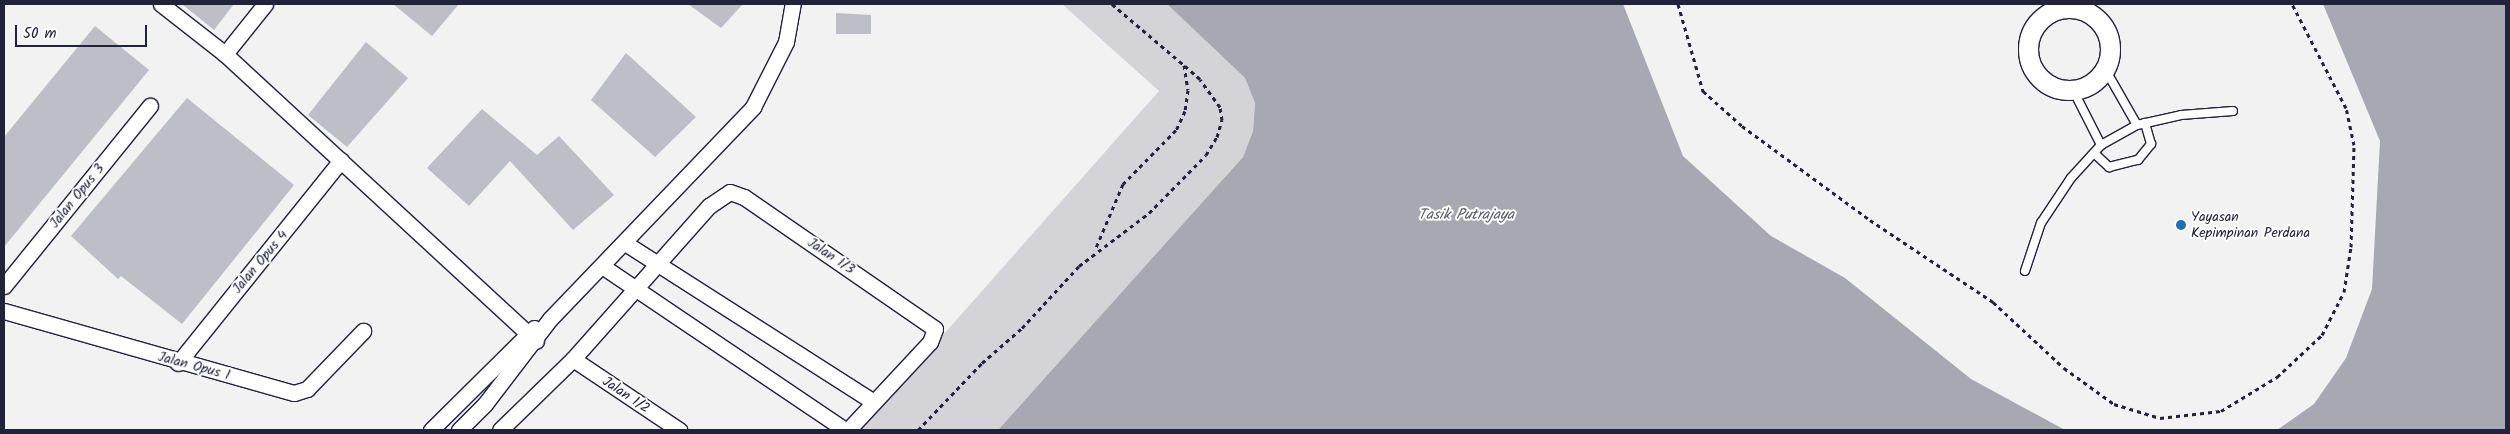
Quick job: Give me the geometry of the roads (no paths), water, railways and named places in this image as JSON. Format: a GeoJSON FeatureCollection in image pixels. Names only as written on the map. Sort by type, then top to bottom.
{"type":"FeatureCollection","features":[{"type":"Feature","properties":{"kind":"street"},"geometry":{"type":"LineString","coordinates":[[161,4],[225,54],[531,336]]}},
{"type":"Feature","properties":{"kind":"street"},"geometry":{"type":"LineString","coordinates":[[225,54],[265,4]]}},
{"type":"Feature","properties":{"kind":"street"},"geometry":{"type":"LineString","coordinates":[[431,430],[491,366],[550,319],[752,107],[786,42],[793,4]]}},
{"type":"Feature","properties":{"kind":"street"},"geometry":{"type":"LineString","coordinates":[[2072,8],[2097,18],[2109,42],[2104,69],[2086,86],[2073,90],[2047,84],[2030,63],[2029,36],[2043,9],[2072,8]]}},
{"type":"Feature","properties":{"kind":"street","name":"Jalan Opus 3"},"geometry":{"type":"LineString","coordinates":[[4,286],[150,106]]}},
{"type":"Feature","properties":{"kind":"street","name":"Jalan Opus 4"},"geometry":{"type":"LineString","coordinates":[[178,363],[341,160]]}},
{"type":"Feature","properties":{"kind":"street","name":"Jalan 1/3"},"geometry":{"type":"LineString","coordinates":[[660,265],[716,199],[730,192],[744,197],[935,329],[930,342],[874,402]]}},
{"type":"Feature","properties":{"kind":"street"},"geometry":{"type":"LineString","coordinates":[[602,266],[847,430],[874,402],[625,242]]}},
{"type":"Feature","properties":{"kind":"street"},"geometry":{"type":"LineString","coordinates":[[509,428],[660,265]]}},
{"type":"Feature","properties":{"kind":"street","name":"Jalan Opus 1"},"geometry":{"type":"LineString","coordinates":[[4,311],[178,363],[294,393],[307,390],[363,331]]}},
{"type":"Feature","properties":{"kind":"street"},"geometry":{"type":"LineString","coordinates":[[459,430],[505,379],[531,336]]}},
{"type":"Feature","properties":{"kind":"street","name":"Jalan 1/2"},"geometry":{"type":"LineString","coordinates":[[573,359],[678,430]]}},
{"type":"Feature","properties":{"kind":"street"},"geometry":{"type":"LineString","coordinates":[[491,366],[505,379]]}},
{"type":"Feature","properties":{"kind":"lane"},"geometry":{"type":"LineString","coordinates":[[2094,153],[2109,167],[2138,160],[2151,144],[2141,124],[2104,69]]}},
{"type":"Feature","properties":{"kind":"lane"},"geometry":{"type":"LineString","coordinates":[[2073,90],[2102,145]]}},
{"type":"Feature","properties":{"kind":"lane"},"geometry":{"type":"LineString","coordinates":[[2025,271],[2041,223],[2071,178],[2102,145],[2141,124],[2181,115],[2233,111]]}},
{"type":"Feature","properties":{"kind":"water","name":"Tasik Putrajaya"},"geometry":{"type":"Polygon","coordinates":[[[1167,4],[1623,4],[1683,156],[1771,236],[1845,278],[1971,379],[2065,430],[998,430],[1243,157],[1253,131],[1255,103],[1245,78],[1167,4]]]}},
{"type":"Feature","properties":{"kind":"water"},"geometry":{"type":"Polygon","coordinates":[[[2323,4],[2506,4],[2506,430],[2277,430],[2314,404],[2346,358],[2372,289],[2380,141],[2323,4]]]}},
{"type":"Feature","properties":{"kind":"place","name":"Yayasan Kepimpinan Perdana"},"geometry":{"type":"Point","coordinates":[2181,225]}}]}
